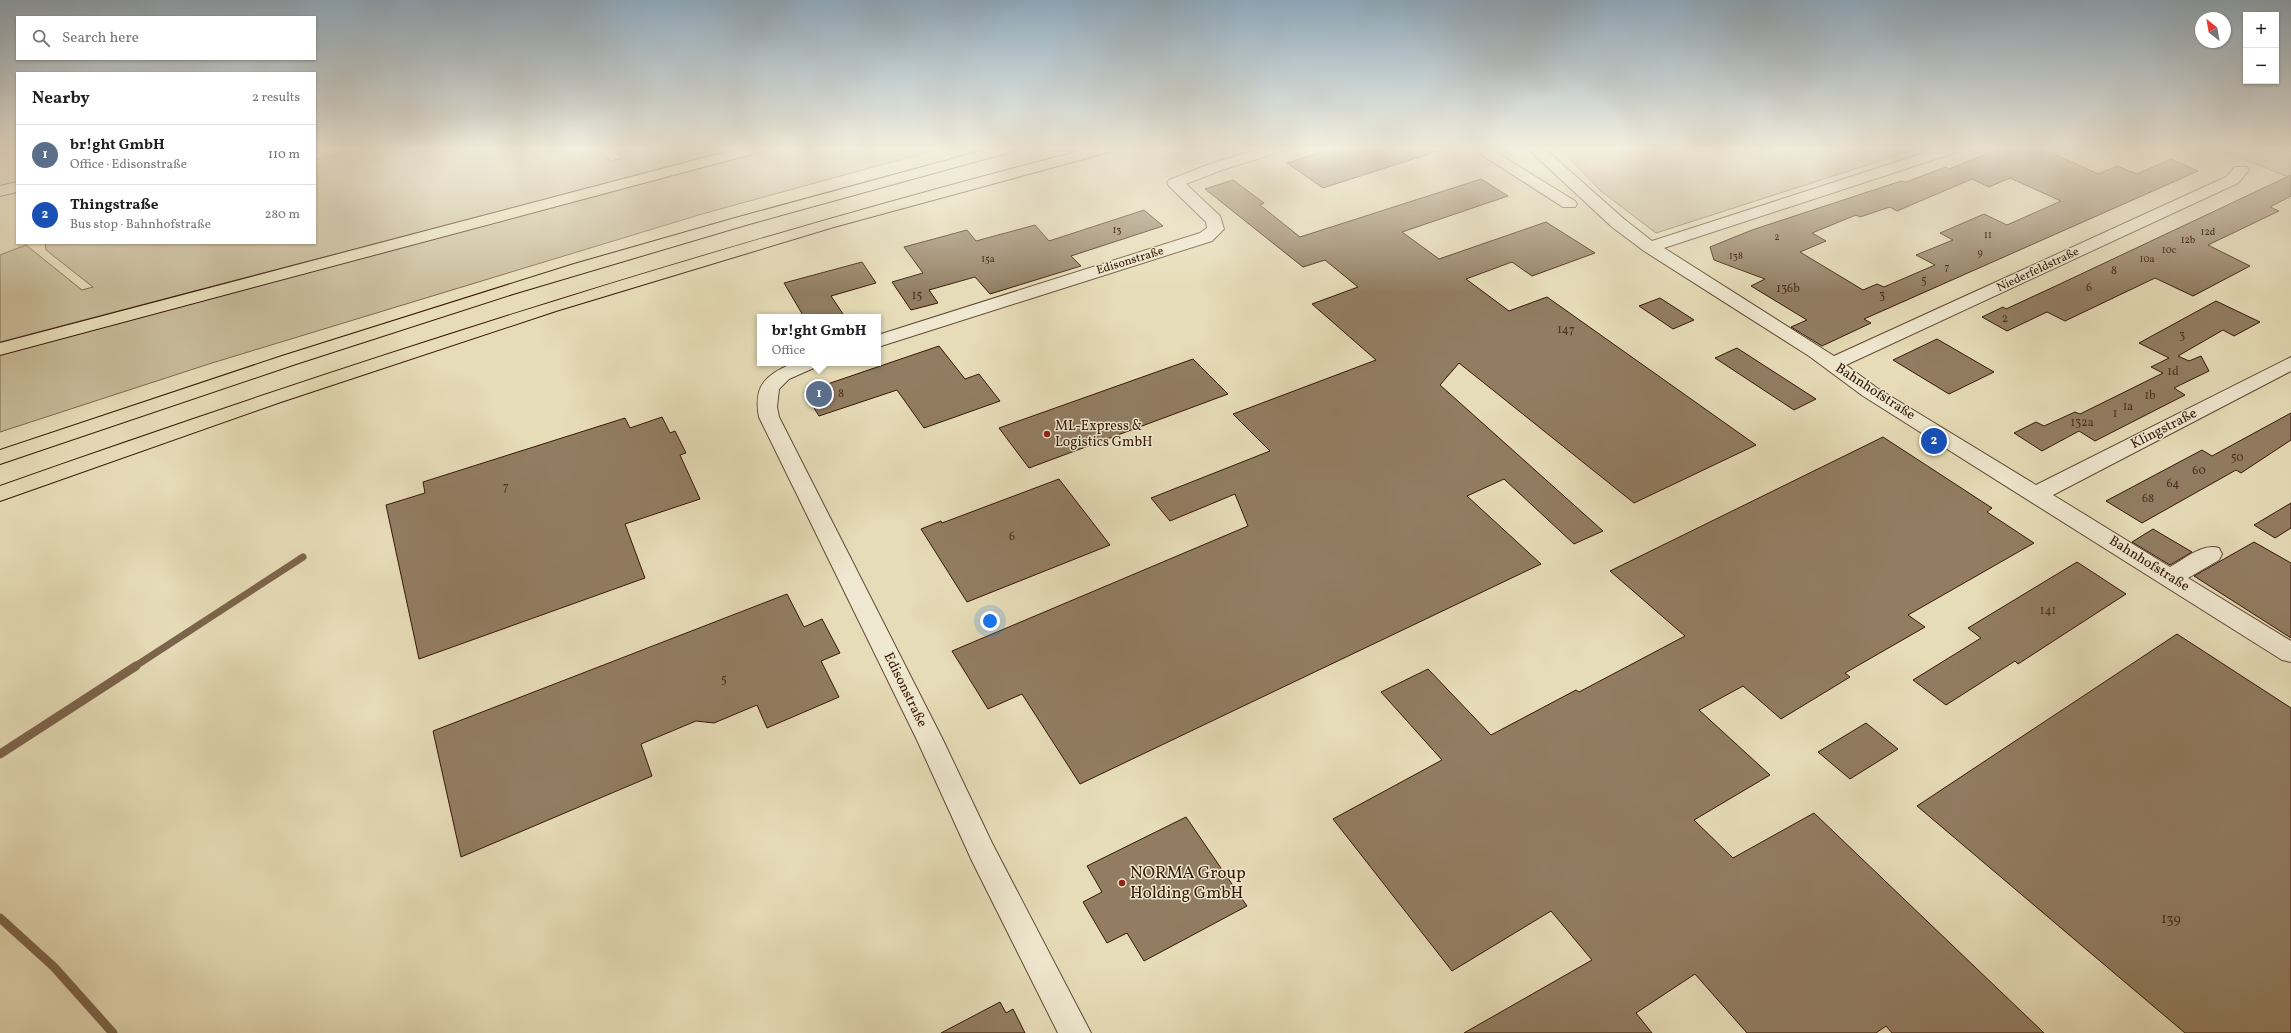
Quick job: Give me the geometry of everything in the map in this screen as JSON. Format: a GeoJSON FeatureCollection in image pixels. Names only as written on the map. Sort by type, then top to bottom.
{"type":"FeatureCollection","features":[{"type":"Feature","properties":{"kind":"main road"},"geometry":{"type":"LineString","coordinates":[[0,348],[575,196]]}},
{"type":"Feature","properties":{"kind":"main road"},"geometry":{"type":"LineString","coordinates":[[0,457],[294,358],[580,268],[828,196]]}},
{"type":"Feature","properties":{"kind":"main road"},"geometry":{"type":"LineString","coordinates":[[0,494],[308,386],[559,305],[873,210],[925,196]]}},
{"type":"Feature","properties":{"kind":"street","name":"Edisonstraße"},"geometry":{"type":"LineString","coordinates":[[881,340],[1206,237],[1216,229],[1214,220],[1189,196]]}},
{"type":"Feature","properties":{"kind":"street"},"geometry":{"type":"LineString","coordinates":[[1556,196],[1569,204]]}},
{"type":"Feature","properties":{"kind":"street","name":"Bahnhofstraße"},"geometry":{"type":"LineString","coordinates":[[1588,196],[1612,218],[1650,248],[1832,364],[1870,392],[2037,494],[2291,653]]}},
{"type":"Feature","properties":{"kind":"street"},"geometry":{"type":"LineString","coordinates":[[1650,248],[1808,196]]}},
{"type":"Feature","properties":{"kind":"street","name":"Niederfeldstraße"},"geometry":{"type":"LineString","coordinates":[[1832,364],[2197,196]]}},
{"type":"Feature","properties":{"kind":"street","name":"Klingstraße"},"geometry":{"type":"LineString","coordinates":[[2037,494],[2291,363]]}},
{"type":"Feature","properties":{"kind":"street","name":"Edisonstraße"},"geometry":{"type":"LineString","coordinates":[[802,366],[782,375],[769,387],[767,407],[769,417],[930,740],[982,852],[1075,1033]]}},
{"type":"Feature","properties":{"kind":"street"},"geometry":{"type":"LineString","coordinates":[[2170,577],[2211,554]]}},
{"type":"Feature","properties":{"kind":"shaded area"},"geometry":{"type":"Polygon","coordinates":[[[316,196],[556,196],[0,342],[0,255],[26,245],[82,290],[93,287],[46,250],[45,244],[316,244],[316,196]]]}},
{"type":"Feature","properties":{"kind":"shaded area"},"geometry":{"type":"Polygon","coordinates":[[[595,196],[767,196],[702,214],[212,363],[0,432],[0,354],[595,196]]]}},
{"type":"Feature","properties":{"kind":"shaded area"},"geometry":{"type":"Polygon","coordinates":[[[1608,196],[1770,196],[1656,233],[1608,196]]]}},
{"type":"Feature","properties":{"kind":"building"},"geometry":{"type":"Polygon","coordinates":[[[1214,196],[1255,196],[1264,203],[1260,205],[1300,237],[1427,196],[1507,196],[1402,232],[1439,259],[1546,222],[1595,253],[1532,276],[1512,262],[1466,279],[1509,311],[1547,297],[1756,445],[1634,503],[1459,363],[1440,385],[1603,531],[1574,544],[1504,479],[1467,496],[1541,564],[1080,784],[1022,694],[988,709],[952,651],[1248,526],[1235,494],[1170,521],[1151,498],[1270,451],[1233,414],[1376,360],[1312,304],[1358,287],[1325,260],[1303,267],[1214,196]]]}},
{"type":"Feature","properties":{"kind":"building"},"geometry":{"type":"Polygon","coordinates":[[[1855,196],[1932,196],[1897,211],[1890,207],[1860,217],[1856,215],[1812,233],[1826,241],[1800,252],[1863,290],[1877,284],[1884,287],[1935,265],[1916,255],[1953,240],[1940,233],[1984,214],[2007,225],[2061,201],[2050,196],[2141,196],[1864,319],[1871,323],[1822,346],[1791,327],[1807,320],[1751,286],[1765,279],[1714,260],[1710,247],[1752,230],[1855,196]]]}},
{"type":"Feature","properties":{"kind":"building"},"geometry":{"type":"Polygon","coordinates":[[[2246,196],[2291,196],[2270,207],[2279,211],[2208,245],[2250,266],[2193,296],[2155,278],[2065,321],[2047,312],[2007,331],[1982,317],[2003,307],[2006,309],[2246,196]]]}},
{"type":"Feature","properties":{"kind":"building"},"geometry":{"type":"Polygon","coordinates":[[[1144,210],[1163,226],[1071,256],[1081,266],[990,294],[975,277],[929,290],[938,303],[911,310],[892,282],[923,273],[904,247],[967,230],[976,241],[1035,225],[1049,241],[1144,210]]]}},
{"type":"Feature","properties":{"kind":"building"},"geometry":{"type":"Polygon","coordinates":[[[862,262],[876,283],[831,296],[843,314],[802,314],[784,283],[862,262]]]}},
{"type":"Feature","properties":{"kind":"building"},"geometry":{"type":"Polygon","coordinates":[[[1660,298],[1694,320],[1673,329],[1639,306],[1660,298]]]}},
{"type":"Feature","properties":{"kind":"building"},"geometry":{"type":"Polygon","coordinates":[[[2216,301],[2260,322],[2234,336],[2223,330],[2178,356],[2189,361],[2201,356],[2209,371],[2174,388],[2185,395],[2095,441],[2079,431],[2042,451],[2014,433],[2036,422],[2044,426],[2075,412],[2080,414],[2163,373],[2151,367],[2169,358],[2139,343],[2216,301]]]}},
{"type":"Feature","properties":{"kind":"building"},"geometry":{"type":"Polygon","coordinates":[[[1937,339],[1994,372],[1949,394],[1893,360],[1937,339]]]}},
{"type":"Feature","properties":{"kind":"building"},"geometry":{"type":"Polygon","coordinates":[[[939,346],[965,379],[979,374],[1000,401],[924,428],[897,390],[819,416],[804,392],[939,346]]]}},
{"type":"Feature","properties":{"kind":"building"},"geometry":{"type":"Polygon","coordinates":[[[1737,348],[1816,399],[1794,410],[1715,358],[1737,348]]]}},
{"type":"Feature","properties":{"kind":"building"},"geometry":{"type":"Polygon","coordinates":[[[1193,359],[1228,394],[1029,468],[999,428],[1193,359]]]}},
{"type":"Feature","properties":{"kind":"building"},"geometry":{"type":"Polygon","coordinates":[[[2291,413],[2291,440],[2241,473],[2236,470],[2142,523],[2106,501],[2202,450],[2212,456],[2291,413]]]}},
{"type":"Feature","properties":{"kind":"building"},"geometry":{"type":"Polygon","coordinates":[[[662,417],[670,433],[675,431],[686,453],[680,455],[700,499],[625,524],[645,578],[419,659],[386,505],[425,493],[423,482],[625,418],[630,428],[662,417]]]}},
{"type":"Feature","properties":{"kind":"building"},"geometry":{"type":"Polygon","coordinates":[[[1883,437],[1992,508],[1987,512],[2034,543],[1908,615],[1925,627],[1845,673],[1850,677],[1781,719],[1743,686],[1699,710],[1770,775],[1694,820],[1733,858],[1814,813],[2044,1033],[1892,1033],[1886,1026],[1876,1033],[1747,1033],[1695,974],[1636,1013],[1652,1033],[1464,1033],[1592,960],[1551,911],[1452,971],[1333,819],[1442,760],[1381,692],[1428,669],[1491,735],[1576,690],[1579,692],[1685,636],[1610,571],[1883,437]]]}},
{"type":"Feature","properties":{"kind":"building"},"geometry":{"type":"Polygon","coordinates":[[[1059,479],[1110,545],[967,602],[921,529],[941,521],[942,523],[1059,479]]]}},
{"type":"Feature","properties":{"kind":"building"},"geometry":{"type":"Polygon","coordinates":[[[2291,503],[2291,528],[2275,538],[2254,525],[2291,503]]]}},
{"type":"Feature","properties":{"kind":"building"},"geometry":{"type":"Polygon","coordinates":[[[2153,529],[2192,552],[2170,565],[2132,542],[2153,529]]]}},
{"type":"Feature","properties":{"kind":"building"},"geometry":{"type":"Polygon","coordinates":[[[2254,542],[2291,563],[2291,638],[2194,576],[2254,542]]]}},
{"type":"Feature","properties":{"kind":"building"},"geometry":{"type":"Polygon","coordinates":[[[2077,562],[2126,594],[2018,664],[2015,661],[1946,705],[1913,680],[1981,638],[1968,628],[2077,562]]]}},
{"type":"Feature","properties":{"kind":"building"},"geometry":{"type":"Polygon","coordinates":[[[787,594],[804,627],[822,619],[840,653],[821,661],[839,697],[767,728],[757,705],[714,723],[696,721],[641,744],[652,776],[461,857],[433,731],[787,594]]]}},
{"type":"Feature","properties":{"kind":"building"},"geometry":{"type":"Polygon","coordinates":[[[2177,634],[2291,708],[2291,1033],[2185,1033],[1917,806],[2177,634]]]}},
{"type":"Feature","properties":{"kind":"building"},"geometry":{"type":"Polygon","coordinates":[[[1866,723],[1898,749],[1850,779],[1818,752],[1866,723]]]}},
{"type":"Feature","properties":{"kind":"building"},"geometry":{"type":"Polygon","coordinates":[[[1186,817],[1247,906],[1144,961],[1127,933],[1107,943],[1083,902],[1102,892],[1087,866],[1186,817]]]}},
{"type":"Feature","properties":{"kind":"building"},"geometry":{"type":"Polygon","coordinates":[[[1000,1002],[1006,1013],[1013,1009],[1025,1033],[941,1033],[1000,1002]]]}},
{"type":"Feature","properties":{"kind":"waterway"},"geometry":{"type":"LineString","coordinates":[[134,667],[303,557]]}},
{"type":"Feature","properties":{"kind":"waterway"},"geometry":{"type":"LineString","coordinates":[[0,754],[136,666]]}},
{"type":"Feature","properties":{"kind":"waterway"},"geometry":{"type":"LineString","coordinates":[[0,918],[54,967],[113,1033]]}},
{"type":"Feature","properties":{"kind":"place","name":"br!ght GmbH"},"geometry":{"type":"Point","coordinates":[819,394]}},
{"type":"Feature","properties":{"kind":"place","name":"ML-Express & Logistics GmbH"},"geometry":{"type":"Point","coordinates":[1047,434]}},
{"type":"Feature","properties":{"kind":"place","name":"Thingstraße"},"geometry":{"type":"Point","coordinates":[1934,441]}},
{"type":"Feature","properties":{"kind":"place","name":"NORMA Group Holding GmbH"},"geometry":{"type":"Point","coordinates":[1122,883]}}]}
